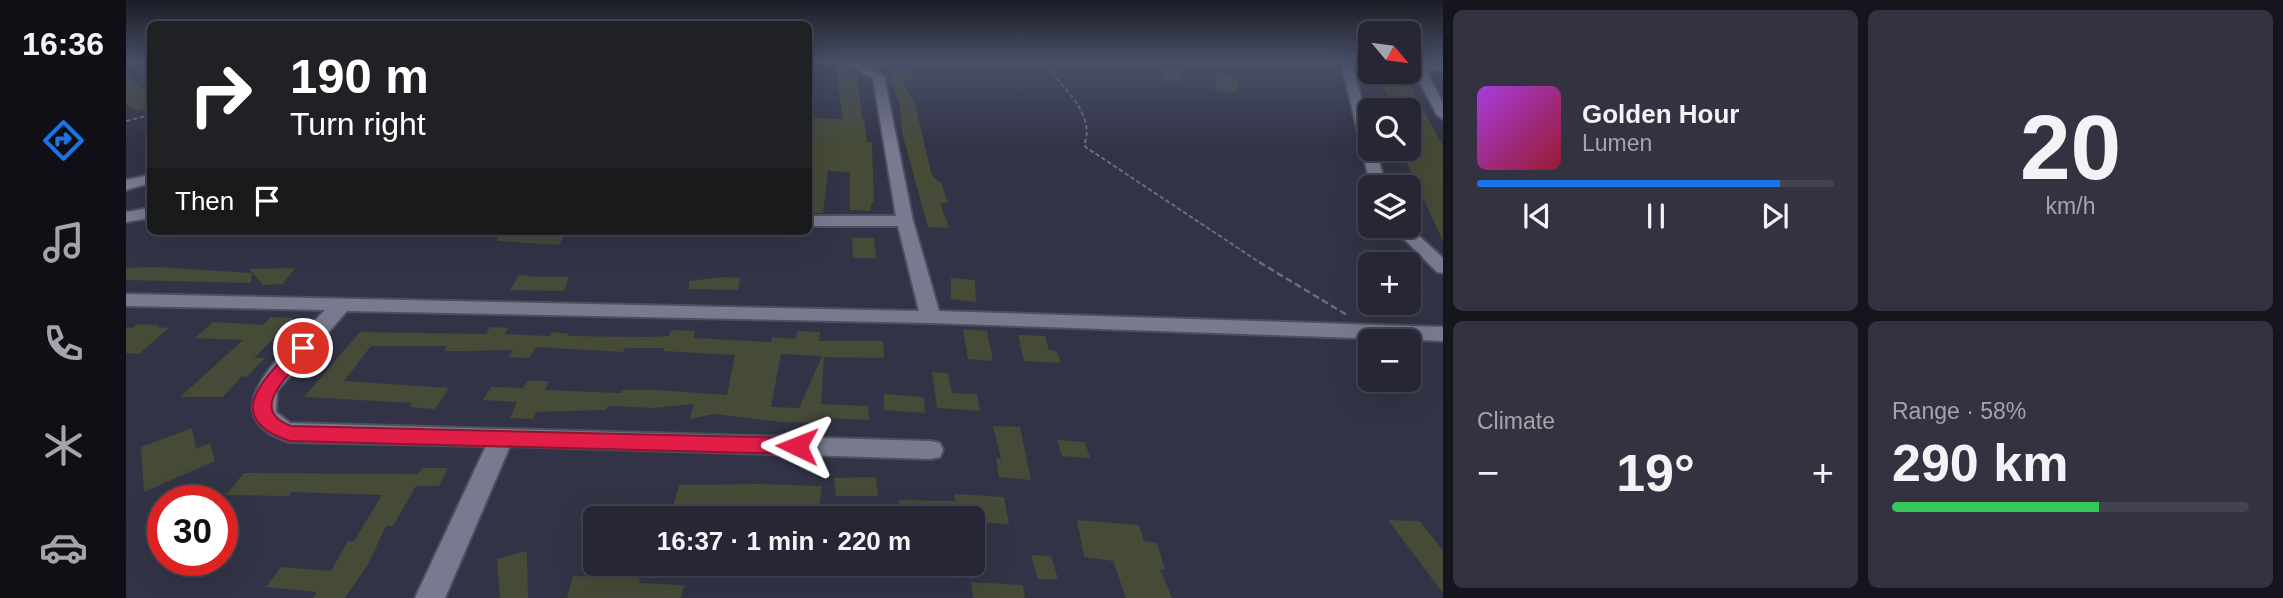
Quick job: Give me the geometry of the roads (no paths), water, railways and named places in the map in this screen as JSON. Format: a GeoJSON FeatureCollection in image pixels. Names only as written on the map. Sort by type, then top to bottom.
{"type":"FeatureCollection","features":[{"type":"Feature","properties":{"kind":"street"},"geometry":{"type":"LineString","coordinates":[[881,90],[905,221],[931,317]]}},
{"type":"Feature","properties":{"kind":"street"},"geometry":{"type":"LineString","coordinates":[[1353,90],[1376,175]]}},
{"type":"Feature","properties":{"kind":"street"},"geometry":{"type":"LineString","coordinates":[[1428,90],[1443,115]]}},
{"type":"Feature","properties":{"kind":"street"},"geometry":{"type":"LineString","coordinates":[[126,185],[147,180]]}},
{"type":"Feature","properties":{"kind":"street"},"geometry":{"type":"LineString","coordinates":[[126,217],[147,214]]}},
{"type":"Feature","properties":{"kind":"street"},"geometry":{"type":"LineString","coordinates":[[812,221],[905,221]]}},
{"type":"Feature","properties":{"kind":"street"},"geometry":{"type":"LineString","coordinates":[[1411,238],[1443,268]]}},
{"type":"Feature","properties":{"kind":"street"},"geometry":{"type":"LineString","coordinates":[[1423,250],[1443,248]]}},
{"type":"Feature","properties":{"kind":"street"},"geometry":{"type":"LineString","coordinates":[[126,316],[136,300],[931,317],[1443,334]]}},
{"type":"Feature","properties":{"kind":"street"},"geometry":{"type":"LineString","coordinates":[[340,306],[266,390],[261,405],[265,418],[274,427],[290,433],[931,450]]}},
{"type":"Feature","properties":{"kind":"street"},"geometry":{"type":"LineString","coordinates":[[430,598],[502,437]]}}]}
